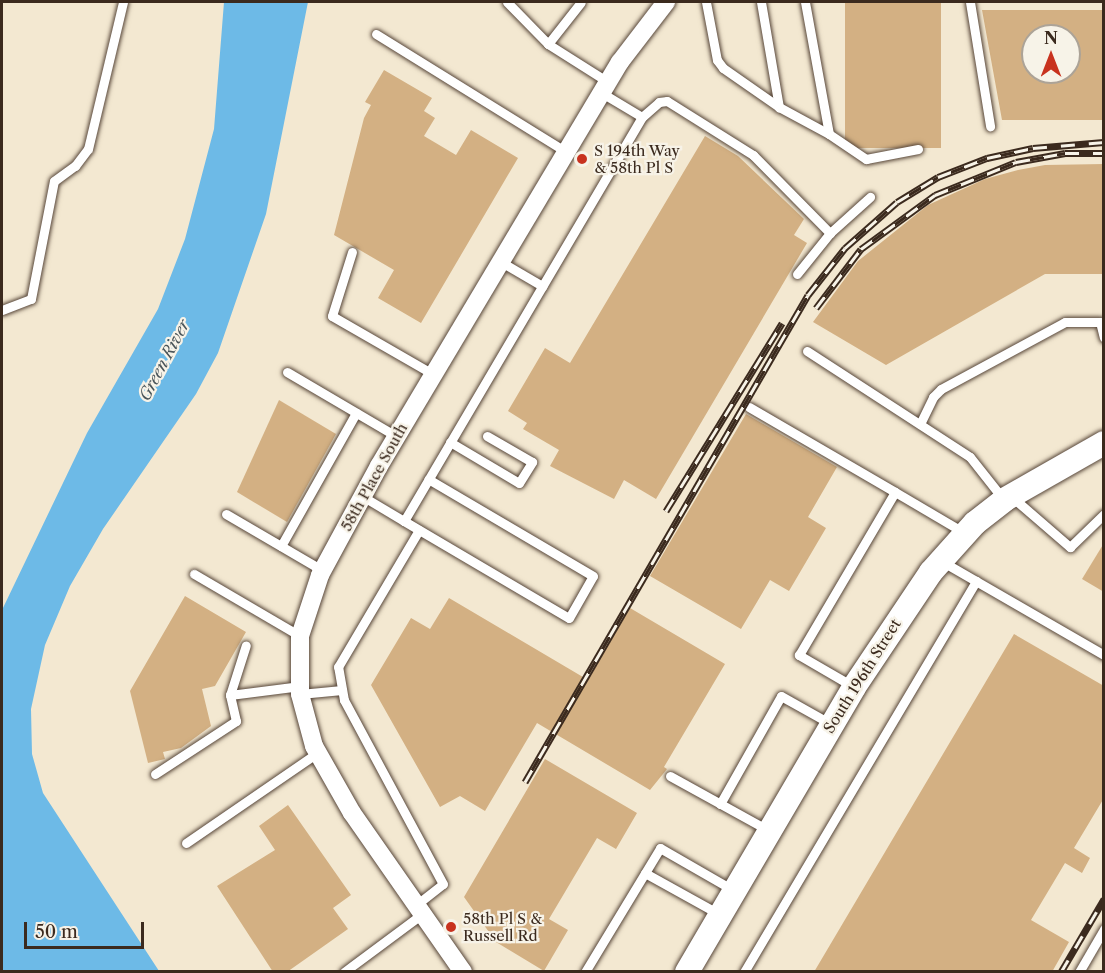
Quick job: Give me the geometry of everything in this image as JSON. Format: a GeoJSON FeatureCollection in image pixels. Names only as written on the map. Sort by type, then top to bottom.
{"type":"FeatureCollection","features":[{"type":"Feature","properties":{"kind":"main road","name":"South 196th Street"},"geometry":{"type":"LineString","coordinates":[[687,972],[832,724],[902,610],[966,534],[1007,498],[1104,443]]}},
{"type":"Feature","properties":{"kind":"street","name":"58th Place South"},"geometry":{"type":"LineString","coordinates":[[463,972],[352,813],[317,753],[300,690],[300,636],[322,570],[396,436],[605,88],[666,2]]}},
{"type":"Feature","properties":{"kind":"lane"},"geometry":{"type":"LineString","coordinates":[[2,310],[31,299],[54,181],[75,166],[88,149],[123,2]]}},
{"type":"Feature","properties":{"kind":"lane"},"geometry":{"type":"LineString","coordinates":[[507,2],[548,44],[642,117]]}},
{"type":"Feature","properties":{"kind":"lane"},"geometry":{"type":"LineString","coordinates":[[548,44],[581,2]]}},
{"type":"Feature","properties":{"kind":"lane"},"geometry":{"type":"LineString","coordinates":[[706,2],[717,60],[779,107],[829,134],[866,159],[918,149]]}},
{"type":"Feature","properties":{"kind":"lane"},"geometry":{"type":"LineString","coordinates":[[761,2],[779,107]]}},
{"type":"Feature","properties":{"kind":"lane"},"geometry":{"type":"LineString","coordinates":[[806,2],[829,134]]}},
{"type":"Feature","properties":{"kind":"lane"},"geometry":{"type":"LineString","coordinates":[[970,2],[990,126]]}},
{"type":"Feature","properties":{"kind":"lane"},"geometry":{"type":"LineString","coordinates":[[376,34],[566,152]]}},
{"type":"Feature","properties":{"kind":"lane"},"geometry":{"type":"LineString","coordinates":[[404,521],[642,117],[659,102],[667,101],[753,155],[830,233]]}},
{"type":"Feature","properties":{"kind":"lane"},"geometry":{"type":"LineString","coordinates":[[797,274],[830,233],[870,197]]}},
{"type":"Feature","properties":{"kind":"lane"},"geometry":{"type":"LineString","coordinates":[[352,252],[332,316],[433,374]]}},
{"type":"Feature","properties":{"kind":"lane"},"geometry":{"type":"LineString","coordinates":[[501,262],[543,286]]}},
{"type":"Feature","properties":{"kind":"lane"},"geometry":{"type":"LineString","coordinates":[[920,424],[933,397],[941,389],[1065,322],[1102,322],[1104,338]]}},
{"type":"Feature","properties":{"kind":"lane"},"geometry":{"type":"LineString","coordinates":[[807,351],[970,457],[1007,498],[1070,547],[1104,514]]}},
{"type":"Feature","properties":{"kind":"lane"},"geometry":{"type":"LineString","coordinates":[[287,372],[396,436]]}},
{"type":"Feature","properties":{"kind":"lane"},"geometry":{"type":"LineString","coordinates":[[749,407],[966,534]]}},
{"type":"Feature","properties":{"kind":"lane"},"geometry":{"type":"LineString","coordinates":[[281,546],[356,413]]}},
{"type":"Feature","properties":{"kind":"lane"},"geometry":{"type":"LineString","coordinates":[[450,442],[519,483],[532,462],[488,436]]}},
{"type":"Feature","properties":{"kind":"lane"},"geometry":{"type":"LineString","coordinates":[[362,496],[569,618],[593,576],[428,479]]}},
{"type":"Feature","properties":{"kind":"lane"},"geometry":{"type":"LineString","coordinates":[[854,687],[799,655],[895,492]]}},
{"type":"Feature","properties":{"kind":"lane"},"geometry":{"type":"LineString","coordinates":[[226,514],[322,570]]}},
{"type":"Feature","properties":{"kind":"lane"},"geometry":{"type":"LineString","coordinates":[[344,972],[419,909],[443,884],[344,700],[338,667],[419,530]]}},
{"type":"Feature","properties":{"kind":"lane"},"geometry":{"type":"LineString","coordinates":[[941,561],[1104,655]]}},
{"type":"Feature","properties":{"kind":"lane"},"geometry":{"type":"LineString","coordinates":[[194,574],[300,636]]}},
{"type":"Feature","properties":{"kind":"lane"},"geometry":{"type":"LineString","coordinates":[[744,972],[976,581]]}},
{"type":"Feature","properties":{"kind":"lane"},"geometry":{"type":"LineString","coordinates":[[155,774],[236,721],[230,694],[246,645]]}},
{"type":"Feature","properties":{"kind":"lane"},"geometry":{"type":"LineString","coordinates":[[230,694],[342,690]]}},
{"type":"Feature","properties":{"kind":"lane"},"geometry":{"type":"LineString","coordinates":[[720,804],[781,696],[832,724]]}},
{"type":"Feature","properties":{"kind":"lane"},"geometry":{"type":"LineString","coordinates":[[186,843],[317,753]]}},
{"type":"Feature","properties":{"kind":"lane"},"geometry":{"type":"LineString","coordinates":[[670,776],[769,831]]}},
{"type":"Feature","properties":{"kind":"lane"},"geometry":{"type":"LineString","coordinates":[[585,972],[660,848],[735,890]]}},
{"type":"Feature","properties":{"kind":"lane"},"geometry":{"type":"LineString","coordinates":[[645,873],[720,915]]}},
{"type":"Feature","properties":{"kind":"lane"},"geometry":{"type":"LineString","coordinates":[[1079,972],[1104,929]]}},
{"type":"Feature","properties":{"kind":"water","name":"Green River"},"geometry":{"type":"Polygon","coordinates":[[[224,2],[308,2],[266,214],[218,353],[196,394],[103,529],[70,586],[45,645],[31,709],[32,754],[43,793],[159,971],[2,971],[2,610],[87,433],[158,309],[185,239],[214,129],[224,2]]]}},
{"type":"Feature","properties":{"kind":"building"},"geometry":{"type":"Polygon","coordinates":[[[845,2],[941,2],[941,148],[845,148],[845,2]]]}},
{"type":"Feature","properties":{"kind":"building"},"geometry":{"type":"Polygon","coordinates":[[[982,10],[1104,10],[1104,120],[1002,120],[982,10]]]}},
{"type":"Feature","properties":{"kind":"building"},"geometry":{"type":"Polygon","coordinates":[[[384,70],[432,98],[424,111],[435,118],[424,136],[456,155],[471,130],[518,158],[421,323],[378,298],[394,270],[334,235],[364,118],[371,105],[365,102],[384,70]]]}},
{"type":"Feature","properties":{"kind":"building"},"geometry":{"type":"Polygon","coordinates":[[[705,136],[738,156],[804,219],[794,235],[807,243],[656,499],[624,480],[614,499],[550,466],[559,450],[523,429],[527,423],[508,411],[545,348],[570,363],[705,136]]]}},
{"type":"Feature","properties":{"kind":"building"},"geometry":{"type":"Polygon","coordinates":[[[1104,164],[1104,274],[1045,274],[886,365],[813,322],[858,261],[928,205],[985,179],[1018,170],[1045,165],[1104,164]]]}},
{"type":"Feature","properties":{"kind":"building"},"geometry":{"type":"Polygon","coordinates":[[[279,400],[336,434],[287,522],[237,492],[279,400]]]}},
{"type":"Feature","properties":{"kind":"building"},"geometry":{"type":"Polygon","coordinates":[[[746,414],[837,467],[808,517],[826,528],[789,591],[770,580],[741,629],[650,576],[746,414]]]}},
{"type":"Feature","properties":{"kind":"building"},"geometry":{"type":"Polygon","coordinates":[[[1104,543],[1104,592],[1082,579],[1104,543]]]}},
{"type":"Feature","properties":{"kind":"building"},"geometry":{"type":"Polygon","coordinates":[[[185,596],[246,632],[215,686],[202,689],[211,726],[181,748],[163,752],[165,759],[148,763],[130,691],[185,596]]]}},
{"type":"Feature","properties":{"kind":"building"},"geometry":{"type":"Polygon","coordinates":[[[449,598],[588,680],[630,608],[725,664],[664,767],[667,769],[650,790],[537,723],[485,811],[460,796],[440,807],[371,685],[411,618],[430,629],[449,598]]]}},
{"type":"Feature","properties":{"kind":"building"},"geometry":{"type":"Polygon","coordinates":[[[1014,634],[1104,686],[1104,798],[1074,848],[1090,858],[1082,873],[1065,863],[1031,920],[1069,942],[1052,972],[814,972],[1014,634]]]}},
{"type":"Feature","properties":{"kind":"building"},"geometry":{"type":"Polygon","coordinates":[[[545,759],[637,813],[616,849],[597,838],[549,919],[568,930],[544,971],[496,942],[464,897],[545,759]]]}},
{"type":"Feature","properties":{"kind":"building"},"geometry":{"type":"Polygon","coordinates":[[[288,805],[351,895],[333,908],[348,929],[287,972],[273,972],[217,886],[275,850],[259,826],[288,805]]]}},
{"type":"Feature","properties":{"kind":"railway"},"geometry":{"type":"LineString","coordinates":[[525,782],[808,295],[845,248],[897,202],[938,177],[987,158],[1033,148],[1104,142]]}},
{"type":"Feature","properties":{"kind":"railway"},"geometry":{"type":"LineString","coordinates":[[816,308],[861,249],[935,195],[1016,162],[1065,153],[1104,153]]}},
{"type":"Feature","properties":{"kind":"railway"},"geometry":{"type":"LineString","coordinates":[[666,511],[782,323]]}},
{"type":"Feature","properties":{"kind":"railway"},"geometry":{"type":"LineString","coordinates":[[1061,972],[1104,899]]}},
{"type":"Feature","properties":{"kind":"place","name":"S 194th Way & 58th Pl S"},"geometry":{"type":"Point","coordinates":[582,159]}},
{"type":"Feature","properties":{"kind":"place","name":"58th Pl S & Russell Rd"},"geometry":{"type":"Point","coordinates":[451,927]}}]}
